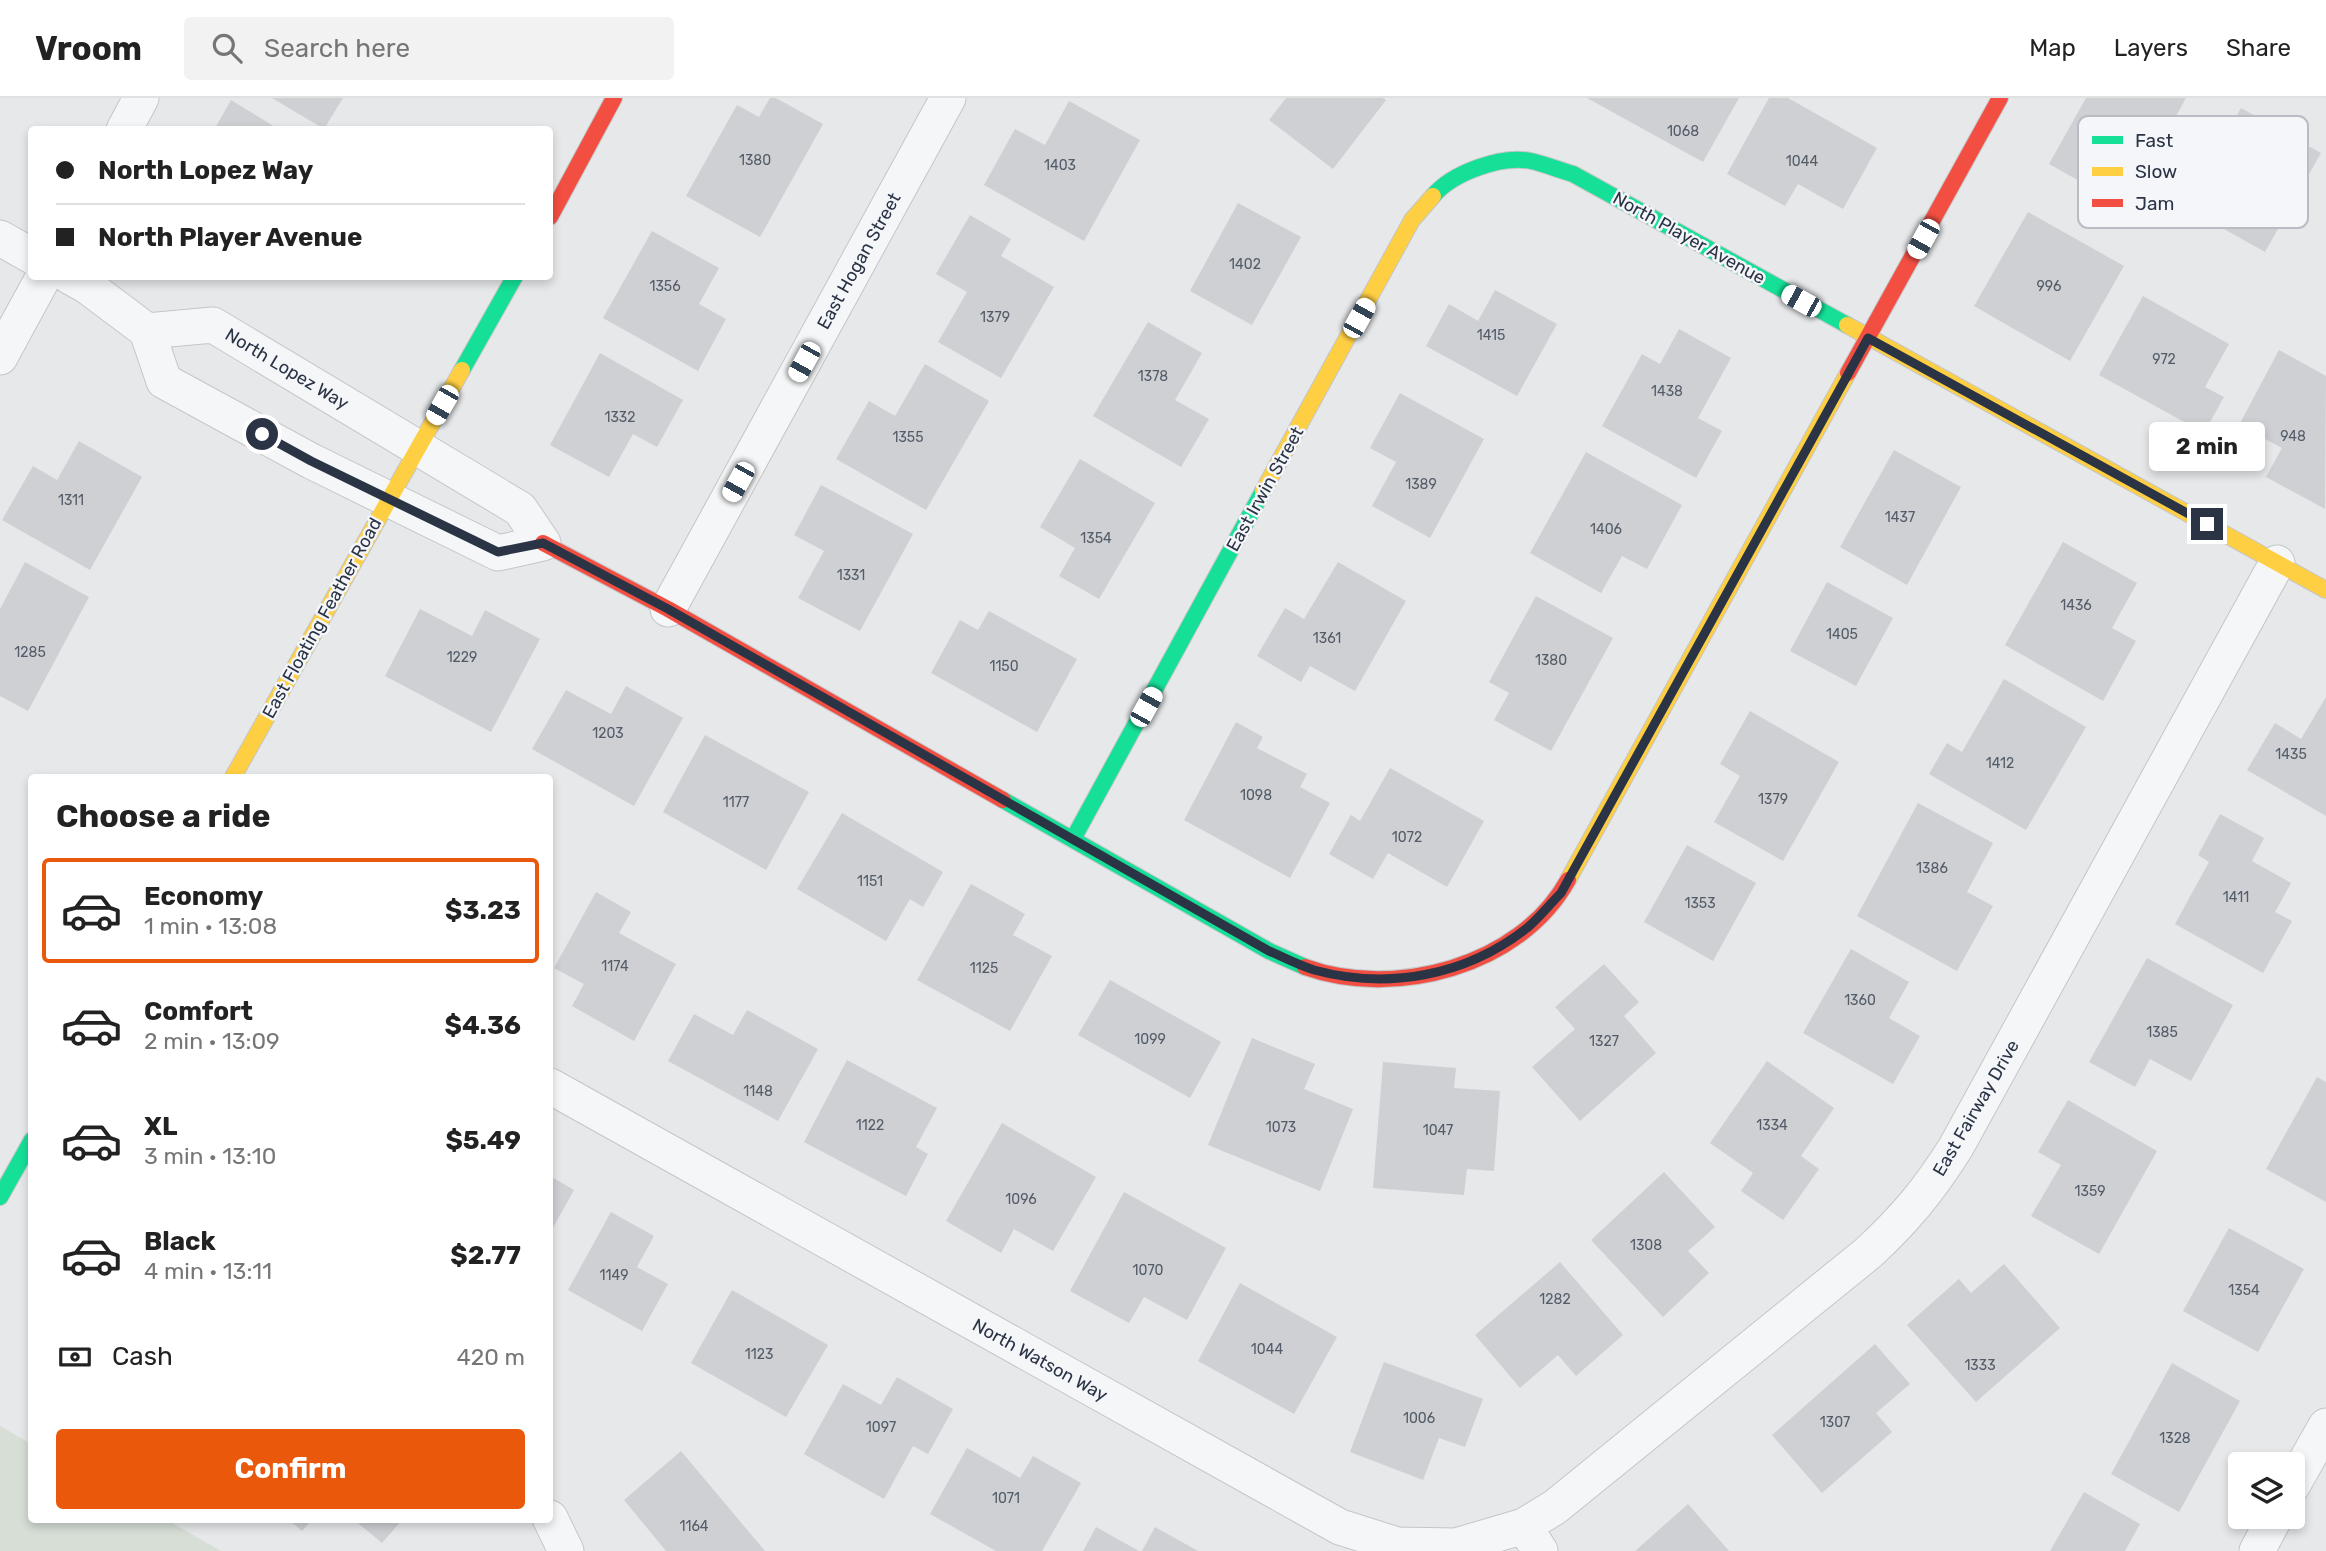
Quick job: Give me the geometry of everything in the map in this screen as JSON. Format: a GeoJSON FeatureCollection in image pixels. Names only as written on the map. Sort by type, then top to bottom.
{"type":"FeatureCollection","features":[{"type":"Feature","properties":{"kind":"street"},"geometry":{"type":"LineString","coordinates":[[126,126],[141,98]]}},
{"type":"Feature","properties":{"kind":"street"},"geometry":{"type":"LineString","coordinates":[[553,211],[614,98]]}},
{"type":"Feature","properties":{"kind":"street","name":"East Hogan Street"},"geometry":{"type":"LineString","coordinates":[[668,609],[948,98]]}},
{"type":"Feature","properties":{"kind":"street"},"geometry":{"type":"LineString","coordinates":[[76,280],[147,331],[164,381],[311,461],[498,552],[543,543],[668,609],[1269,951],[1311,969],[1355,979],[1402,979],[1446,971],[1490,953],[1528,927],[1561,893],[2000,98]]}},
{"type":"Feature","properties":{"kind":"street","name":"North Player Avenue"},"geometry":{"type":"LineString","coordinates":[[1483,164],[1529,160],[1573,174],[2326,590]]}},
{"type":"Feature","properties":{"kind":"street","name":"East Irwin Street"},"geometry":{"type":"LineString","coordinates":[[1073,839],[1412,220],[1443,185],[1483,164]]}},
{"type":"Feature","properties":{"kind":"street"},"geometry":{"type":"LineString","coordinates":[[0,238],[28,254]]}},
{"type":"Feature","properties":{"kind":"street"},"geometry":{"type":"LineString","coordinates":[[0,357],[42,280]]}},
{"type":"Feature","properties":{"kind":"street","name":"East Floating Feather Road"},"geometry":{"type":"LineString","coordinates":[[235,774],[513,280]]}},
{"type":"Feature","properties":{"kind":"street","name":"North Lopez Way"},"geometry":{"type":"LineString","coordinates":[[147,331],[214,325],[520,509],[543,543]]}},
{"type":"Feature","properties":{"kind":"street","name":"East Fairway Drive"},"geometry":{"type":"LineString","coordinates":[[1532,1539],[1555,1507],[1868,1254],[1902,1222],[1931,1188],[1963,1135],[2277,563]]}},
{"type":"Feature","properties":{"kind":"street","name":"North Watson Way"},"geometry":{"type":"LineString","coordinates":[[553,1088],[1340,1527],[1396,1545],[1456,1546],[1532,1539]]}},
{"type":"Feature","properties":{"kind":"street"},"geometry":{"type":"LineString","coordinates":[[0,1197],[28,1147]]}},
{"type":"Feature","properties":{"kind":"street"},"geometry":{"type":"LineString","coordinates":[[2305,1463],[2326,1426]]}},
{"type":"Feature","properties":{"kind":"street"},"geometry":{"type":"LineString","coordinates":[[552,1523],[566,1551]]}},
{"type":"Feature","properties":{"kind":"street"},"geometry":{"type":"LineString","coordinates":[[2257,1551],[2269,1529]]}},
{"type":"Feature","properties":{"kind":"shaded area"},"geometry":{"type":"Polygon","coordinates":[[[0,1426],[28,1442],[28,1523],[172,1523],[221,1551],[0,1551],[0,1426]]]}},
{"type":"Feature","properties":{"kind":"building"},"geometry":{"type":"Polygon","coordinates":[[[272,98],[343,98],[326,126],[319,126],[272,98]]]}},
{"type":"Feature","properties":{"kind":"building"},"geometry":{"type":"Polygon","coordinates":[[[770,98],[776,98],[823,124],[760,237],[686,196],[737,105],[759,117],[770,98]]]}},
{"type":"Feature","properties":{"kind":"building"},"geometry":{"type":"Polygon","coordinates":[[[1286,98],[1386,100],[1333,169],[1269,120],[1286,98]]]}},
{"type":"Feature","properties":{"kind":"building"},"geometry":{"type":"Polygon","coordinates":[[[1587,98],[1739,98],[1703,162],[1587,98]]]}},
{"type":"Feature","properties":{"kind":"building"},"geometry":{"type":"Polygon","coordinates":[[[1769,98],[1788,98],[1877,148],[1843,209],[1798,184],[1785,206],[1727,174],[1769,98]]]}},
{"type":"Feature","properties":{"kind":"building"},"geometry":{"type":"Polygon","coordinates":[[[2086,98],[2186,98],[2176,116],[2078,116],[2078,180],[2049,164],[2086,98]]]}},
{"type":"Feature","properties":{"kind":"building"},"geometry":{"type":"Polygon","coordinates":[[[231,100],[273,126],[216,126],[231,100]]]}},
{"type":"Feature","properties":{"kind":"building"},"geometry":{"type":"Polygon","coordinates":[[[1069,101],[1140,140],[1084,241],[984,185],[1015,129],[1045,145],[1069,101]]]}},
{"type":"Feature","properties":{"kind":"building"},"geometry":{"type":"Polygon","coordinates":[[[2241,108],[2255,116],[2236,116],[2241,108]]]}},
{"type":"Feature","properties":{"kind":"building"},"geometry":{"type":"Polygon","coordinates":[[[2308,146],[2321,153],[2308,176],[2308,146]]]}},
{"type":"Feature","properties":{"kind":"building"},"geometry":{"type":"Polygon","coordinates":[[[1238,203],[1301,237],[1252,325],[1190,291],[1238,203]]]}},
{"type":"Feature","properties":{"kind":"building"},"geometry":{"type":"Polygon","coordinates":[[[2028,212],[2124,266],[2070,361],[1974,306],[2028,212]]]}},
{"type":"Feature","properties":{"kind":"building"},"geometry":{"type":"Polygon","coordinates":[[[970,215],[1011,239],[1001,256],[1054,287],[1001,378],[938,342],[967,292],[936,274],[970,215]]]}},
{"type":"Feature","properties":{"kind":"building"},"geometry":{"type":"Polygon","coordinates":[[[2222,228],[2279,228],[2265,252],[2222,228]]]}},
{"type":"Feature","properties":{"kind":"building"},"geometry":{"type":"Polygon","coordinates":[[[652,231],[719,268],[699,304],[726,319],[698,371],[603,318],[652,231]]]}},
{"type":"Feature","properties":{"kind":"building"},"geometry":{"type":"Polygon","coordinates":[[[1495,290],[1557,324],[1517,396],[1426,346],[1449,304],[1478,321],[1495,290]]]}},
{"type":"Feature","properties":{"kind":"building"},"geometry":{"type":"Polygon","coordinates":[[[2143,296],[2229,344],[2205,387],[2224,397],[2204,433],[2099,375],[2143,296]]]}},
{"type":"Feature","properties":{"kind":"building"},"geometry":{"type":"Polygon","coordinates":[[[1148,322],[1202,353],[1175,400],[1209,419],[1181,467],[1093,416],[1148,322]]]}},
{"type":"Feature","properties":{"kind":"building"},"geometry":{"type":"Polygon","coordinates":[[[1679,329],[1731,358],[1698,418],[1722,431],[1696,478],[1602,426],[1642,354],[1660,364],[1679,329]]]}},
{"type":"Feature","properties":{"kind":"building"},"geometry":{"type":"Polygon","coordinates":[[[2279,350],[2326,376],[2325,509],[2266,477],[2282,448],[2239,425],[2279,350]]]}},
{"type":"Feature","properties":{"kind":"building"},"geometry":{"type":"Polygon","coordinates":[[[600,353],[683,400],[657,447],[633,434],[609,477],[550,445],[600,353]]]}},
{"type":"Feature","properties":{"kind":"building"},"geometry":{"type":"Polygon","coordinates":[[[925,364],[989,401],[926,510],[836,459],[869,401],[895,416],[925,364]]]}},
{"type":"Feature","properties":{"kind":"building"},"geometry":{"type":"Polygon","coordinates":[[[1400,393],[1484,439],[1430,538],[1372,506],[1396,462],[1370,448],[1400,393]]]}},
{"type":"Feature","properties":{"kind":"building"},"geometry":{"type":"Polygon","coordinates":[[[79,441],[142,477],[90,570],[2,520],[33,466],[57,480],[79,441]]]}},
{"type":"Feature","properties":{"kind":"building"},"geometry":{"type":"Polygon","coordinates":[[[1894,450],[1961,487],[1907,585],[1840,547],[1894,450]]]}},
{"type":"Feature","properties":{"kind":"building"},"geometry":{"type":"Polygon","coordinates":[[[1586,452],[1682,505],[1647,569],[1622,556],[1601,593],[1530,553],[1586,452]]]}},
{"type":"Feature","properties":{"kind":"building"},"geometry":{"type":"Polygon","coordinates":[[[1080,459],[1155,503],[1099,599],[1059,576],[1075,548],[1040,527],[1080,459]]]}},
{"type":"Feature","properties":{"kind":"building"},"geometry":{"type":"Polygon","coordinates":[[[821,485],[913,534],[860,631],[798,598],[824,551],[794,535],[821,485]]]}},
{"type":"Feature","properties":{"kind":"building"},"geometry":{"type":"Polygon","coordinates":[[[2063,542],[2137,583],[2112,628],[2136,641],[2103,701],[2005,645],[2063,542]]]}},
{"type":"Feature","properties":{"kind":"building"},"geometry":{"type":"Polygon","coordinates":[[[25,562],[89,597],[28,711],[0,696],[0,609],[25,562]]]}},
{"type":"Feature","properties":{"kind":"building"},"geometry":{"type":"Polygon","coordinates":[[[1338,562],[1406,601],[1355,691],[1310,666],[1301,682],[1257,656],[1285,608],[1304,619],[1338,562]]]}},
{"type":"Feature","properties":{"kind":"building"},"geometry":{"type":"Polygon","coordinates":[[[1827,582],[1893,618],[1856,686],[1790,651],[1827,582]]]}},
{"type":"Feature","properties":{"kind":"building"},"geometry":{"type":"Polygon","coordinates":[[[1536,596],[1613,638],[1551,751],[1494,720],[1509,693],[1489,682],[1536,596]]]}},
{"type":"Feature","properties":{"kind":"building"},"geometry":{"type":"Polygon","coordinates":[[[420,609],[472,636],[485,610],[540,639],[491,732],[385,676],[420,609]]]}},
{"type":"Feature","properties":{"kind":"building"},"geometry":{"type":"Polygon","coordinates":[[[989,611],[1077,659],[1037,732],[931,673],[960,620],[978,630],[989,611]]]}},
{"type":"Feature","properties":{"kind":"building"},"geometry":{"type":"Polygon","coordinates":[[[2004,679],[2086,727],[2026,830],[1929,774],[1947,743],[1962,752],[2004,679]]]}},
{"type":"Feature","properties":{"kind":"building"},"geometry":{"type":"Polygon","coordinates":[[[626,686],[683,718],[634,806],[532,749],[566,690],[611,714],[626,686]]]}},
{"type":"Feature","properties":{"kind":"building"},"geometry":{"type":"Polygon","coordinates":[[[2326,697],[2326,816],[2247,770],[2275,723],[2301,739],[2326,697]]]}},
{"type":"Feature","properties":{"kind":"building"},"geometry":{"type":"Polygon","coordinates":[[[1750,711],[1839,762],[1783,861],[1714,822],[1740,776],[1720,764],[1750,711]]]}},
{"type":"Feature","properties":{"kind":"building"},"geometry":{"type":"Polygon","coordinates":[[[1236,722],[1263,737],[1257,748],[1307,774],[1300,787],[1330,803],[1290,878],[1184,820],[1236,722]]]}},
{"type":"Feature","properties":{"kind":"building"},"geometry":{"type":"Polygon","coordinates":[[[705,735],[809,792],[766,870],[663,812],[705,735]]]}},
{"type":"Feature","properties":{"kind":"building"},"geometry":{"type":"Polygon","coordinates":[[[1390,768],[1484,821],[1447,887],[1388,853],[1373,879],[1329,854],[1351,815],[1360,821],[1390,768]]]}},
{"type":"Feature","properties":{"kind":"building"},"geometry":{"type":"Polygon","coordinates":[[[1918,803],[1993,843],[1967,892],[1993,906],[1957,971],[1857,916],[1918,803]]]}},
{"type":"Feature","properties":{"kind":"building"},"geometry":{"type":"Polygon","coordinates":[[[842,813],[943,872],[923,907],[910,899],[886,941],[797,889],[842,813]]]}},
{"type":"Feature","properties":{"kind":"building"},"geometry":{"type":"Polygon","coordinates":[[[2220,814],[2264,838],[2252,861],[2291,883],[2275,912],[2292,921],[2263,973],[2175,924],[2209,862],[2198,855],[2220,814]]]}},
{"type":"Feature","properties":{"kind":"building"},"geometry":{"type":"Polygon","coordinates":[[[1687,845],[1756,883],[1713,961],[1644,922],[1687,845]]]}},
{"type":"Feature","properties":{"kind":"building"},"geometry":{"type":"Polygon","coordinates":[[[971,884],[1025,914],[1013,935],[1052,956],[1010,1031],[917,980],[971,884]]]}},
{"type":"Feature","properties":{"kind":"building"},"geometry":{"type":"Polygon","coordinates":[[[596,892],[631,912],[619,933],[676,964],[634,1041],[572,1006],[584,984],[554,968],[596,892]]]}},
{"type":"Feature","properties":{"kind":"building"},"geometry":{"type":"Polygon","coordinates":[[[1851,949],[1909,982],[1889,1018],[1920,1036],[1893,1084],[1803,1033],[1851,949]]]}},
{"type":"Feature","properties":{"kind":"building"},"geometry":{"type":"Polygon","coordinates":[[[2147,958],[2233,1005],[2191,1081],[2150,1059],[2135,1087],[2089,1062],[2147,958]]]}},
{"type":"Feature","properties":{"kind":"building"},"geometry":{"type":"Polygon","coordinates":[[[1604,964],[1639,1002],[1624,1016],[1656,1053],[1580,1121],[1532,1067],[1575,1029],[1555,1007],[1604,964]]]}},
{"type":"Feature","properties":{"kind":"building"},"geometry":{"type":"Polygon","coordinates":[[[1110,980],[1221,1042],[1190,1098],[1078,1035],[1110,980]]]}},
{"type":"Feature","properties":{"kind":"building"},"geometry":{"type":"Polygon","coordinates":[[[747,1010],[818,1049],[778,1121],[668,1061],[694,1014],[733,1035],[747,1010]]]}},
{"type":"Feature","properties":{"kind":"building"},"geometry":{"type":"Polygon","coordinates":[[[1252,1038],[1315,1064],[1304,1089],[1353,1109],[1320,1191],[1208,1145],[1252,1038]]]}},
{"type":"Feature","properties":{"kind":"building"},"geometry":{"type":"Polygon","coordinates":[[[847,1060],[937,1108],[916,1147],[928,1154],[906,1196],[804,1142],[847,1060]]]}},
{"type":"Feature","properties":{"kind":"building"},"geometry":{"type":"Polygon","coordinates":[[[1767,1061],[1834,1108],[1801,1156],[1819,1169],[1783,1220],[1741,1191],[1753,1173],[1710,1143],[1767,1061]]]}},
{"type":"Feature","properties":{"kind":"building"},"geometry":{"type":"Polygon","coordinates":[[[1383,1062],[1456,1068],[1454,1088],[1500,1091],[1494,1171],[1467,1169],[1464,1195],[1373,1188],[1383,1062]]]}},
{"type":"Feature","properties":{"kind":"building"},"geometry":{"type":"Polygon","coordinates":[[[2317,1077],[2326,1082],[2326,1202],[2266,1169],[2317,1077]]]}},
{"type":"Feature","properties":{"kind":"building"},"geometry":{"type":"Polygon","coordinates":[[[2068,1100],[2157,1151],[2099,1254],[2031,1216],[2061,1165],[2038,1152],[2068,1100]]]}},
{"type":"Feature","properties":{"kind":"building"},"geometry":{"type":"Polygon","coordinates":[[[1002,1123],[1096,1177],[1053,1251],[1014,1229],[1001,1253],[946,1221],[1002,1123]]]}},
{"type":"Feature","properties":{"kind":"building"},"geometry":{"type":"Polygon","coordinates":[[[1664,1172],[1715,1227],[1688,1251],[1709,1273],[1663,1317],[1591,1240],[1664,1172]]]}},
{"type":"Feature","properties":{"kind":"building"},"geometry":{"type":"Polygon","coordinates":[[[553,1178],[574,1190],[553,1228],[553,1178]]]}},
{"type":"Feature","properties":{"kind":"building"},"geometry":{"type":"Polygon","coordinates":[[[1124,1192],[1226,1248],[1187,1320],[1144,1297],[1129,1323],[1070,1291],[1124,1192]]]}},
{"type":"Feature","properties":{"kind":"building"},"geometry":{"type":"Polygon","coordinates":[[[611,1212],[654,1236],[637,1267],[668,1284],[642,1331],[568,1290],[611,1212]]]}},
{"type":"Feature","properties":{"kind":"building"},"geometry":{"type":"Polygon","coordinates":[[[2229,1228],[2304,1269],[2258,1352],[2183,1311],[2229,1228]]]}},
{"type":"Feature","properties":{"kind":"building"},"geometry":{"type":"Polygon","coordinates":[[[1560,1262],[1623,1335],[1576,1376],[1558,1355],[1520,1388],[1475,1335],[1560,1262]]]}},
{"type":"Feature","properties":{"kind":"building"},"geometry":{"type":"Polygon","coordinates":[[[2004,1264],[2060,1328],[1976,1402],[1907,1325],[1959,1279],[1971,1293],[2004,1264]]]}},
{"type":"Feature","properties":{"kind":"building"},"geometry":{"type":"Polygon","coordinates":[[[1240,1283],[1337,1337],[1294,1414],[1198,1361],[1240,1283]]]}},
{"type":"Feature","properties":{"kind":"building"},"geometry":{"type":"Polygon","coordinates":[[[732,1290],[828,1345],[786,1417],[691,1363],[732,1290]]]}},
{"type":"Feature","properties":{"kind":"building"},"geometry":{"type":"Polygon","coordinates":[[[1875,1344],[1910,1384],[1876,1413],[1892,1432],[1822,1493],[1772,1435],[1875,1344]]]}},
{"type":"Feature","properties":{"kind":"building"},"geometry":{"type":"Polygon","coordinates":[[[1384,1362],[1483,1399],[1465,1447],[1439,1438],[1423,1480],[1350,1452],[1384,1362]]]}},
{"type":"Feature","properties":{"kind":"building"},"geometry":{"type":"Polygon","coordinates":[[[2172,1363],[2240,1401],[2179,1512],[2111,1474],[2172,1363]]]}},
{"type":"Feature","properties":{"kind":"building"},"geometry":{"type":"Polygon","coordinates":[[[897,1377],[953,1409],[928,1454],[913,1446],[884,1499],[804,1454],[843,1384],[881,1405],[897,1377]]]}},
{"type":"Feature","properties":{"kind":"building"},"geometry":{"type":"Polygon","coordinates":[[[967,1448],[1020,1478],[1033,1456],[1081,1483],[1042,1551],[996,1551],[930,1514],[967,1448]]]}},
{"type":"Feature","properties":{"kind":"building"},"geometry":{"type":"Polygon","coordinates":[[[681,1451],[765,1551],[666,1551],[624,1500],[681,1451]]]}},
{"type":"Feature","properties":{"kind":"building"},"geometry":{"type":"Polygon","coordinates":[[[2084,1492],[2140,1524],[2125,1551],[2050,1551],[2084,1492]]]}},
{"type":"Feature","properties":{"kind":"building"},"geometry":{"type":"Polygon","coordinates":[[[1688,1504],[1729,1551],[1635,1551],[1688,1504]]]}},
{"type":"Feature","properties":{"kind":"building"},"geometry":{"type":"Polygon","coordinates":[[[293,1523],[309,1523],[302,1531],[293,1523]]]}},
{"type":"Feature","properties":{"kind":"building"},"geometry":{"type":"Polygon","coordinates":[[[358,1523],[400,1523],[382,1543],[358,1523]]]}},
{"type":"Feature","properties":{"kind":"building"},"geometry":{"type":"Polygon","coordinates":[[[1096,1527],[1139,1551],[1083,1551],[1096,1527]]]}},
{"type":"Feature","properties":{"kind":"building"},"geometry":{"type":"Polygon","coordinates":[[[1155,1527],[1198,1551],[1142,1551],[1155,1527]]]}},
{"type":"Feature","properties":{"kind":"traffic: fast"},"geometry":{"type":"LineString","coordinates":[[1433,196],[1464,173],[1492,163],[1519,160],[1542,164],[1573,174],[1847,325]]}},
{"type":"Feature","properties":{"kind":"traffic: fast"},"geometry":{"type":"LineString","coordinates":[[462,370],[513,280]]}},
{"type":"Feature","properties":{"kind":"traffic: fast"},"geometry":{"type":"LineString","coordinates":[[1073,839],[1263,491]]}},
{"type":"Feature","properties":{"kind":"traffic: fast"},"geometry":{"type":"LineString","coordinates":[[1003,800],[1269,951],[1305,967]]}},
{"type":"Feature","properties":{"kind":"traffic: fast"},"geometry":{"type":"LineString","coordinates":[[0,1197],[28,1147]]}},
{"type":"Feature","properties":{"kind":"traffic: slow"},"geometry":{"type":"LineString","coordinates":[[1263,491],[1412,220],[1433,196]]}},
{"type":"Feature","properties":{"kind":"traffic: slow"},"geometry":{"type":"LineString","coordinates":[[1847,325],[2326,590]]}},
{"type":"Feature","properties":{"kind":"traffic: slow"},"geometry":{"type":"LineString","coordinates":[[235,774],[462,370]]}},
{"type":"Feature","properties":{"kind":"traffic: slow"},"geometry":{"type":"LineString","coordinates":[[1568,880],[1848,373]]}},
{"type":"Feature","properties":{"kind":"traffic: jam"},"geometry":{"type":"LineString","coordinates":[[553,211],[614,98]]}},
{"type":"Feature","properties":{"kind":"traffic: jam"},"geometry":{"type":"LineString","coordinates":[[1848,373],[2000,98]]}},
{"type":"Feature","properties":{"kind":"traffic: jam"},"geometry":{"type":"LineString","coordinates":[[543,543],[668,609],[1003,800]]}},
{"type":"Feature","properties":{"kind":"traffic: jam"},"geometry":{"type":"LineString","coordinates":[[1305,967],[1340,976],[1377,979],[1415,976],[1452,968],[1487,954],[1519,935],[1547,910],[1568,880]]}},
{"type":"Feature","properties":{"kind":"route"},"geometry":{"type":"LineString","coordinates":[[262,434],[311,461],[498,552],[543,543],[668,609],[1269,951],[1311,969],[1355,979],[1402,979],[1446,971],[1490,953],[1528,927],[1561,893],[1868,338],[2207,524]]}}]}
